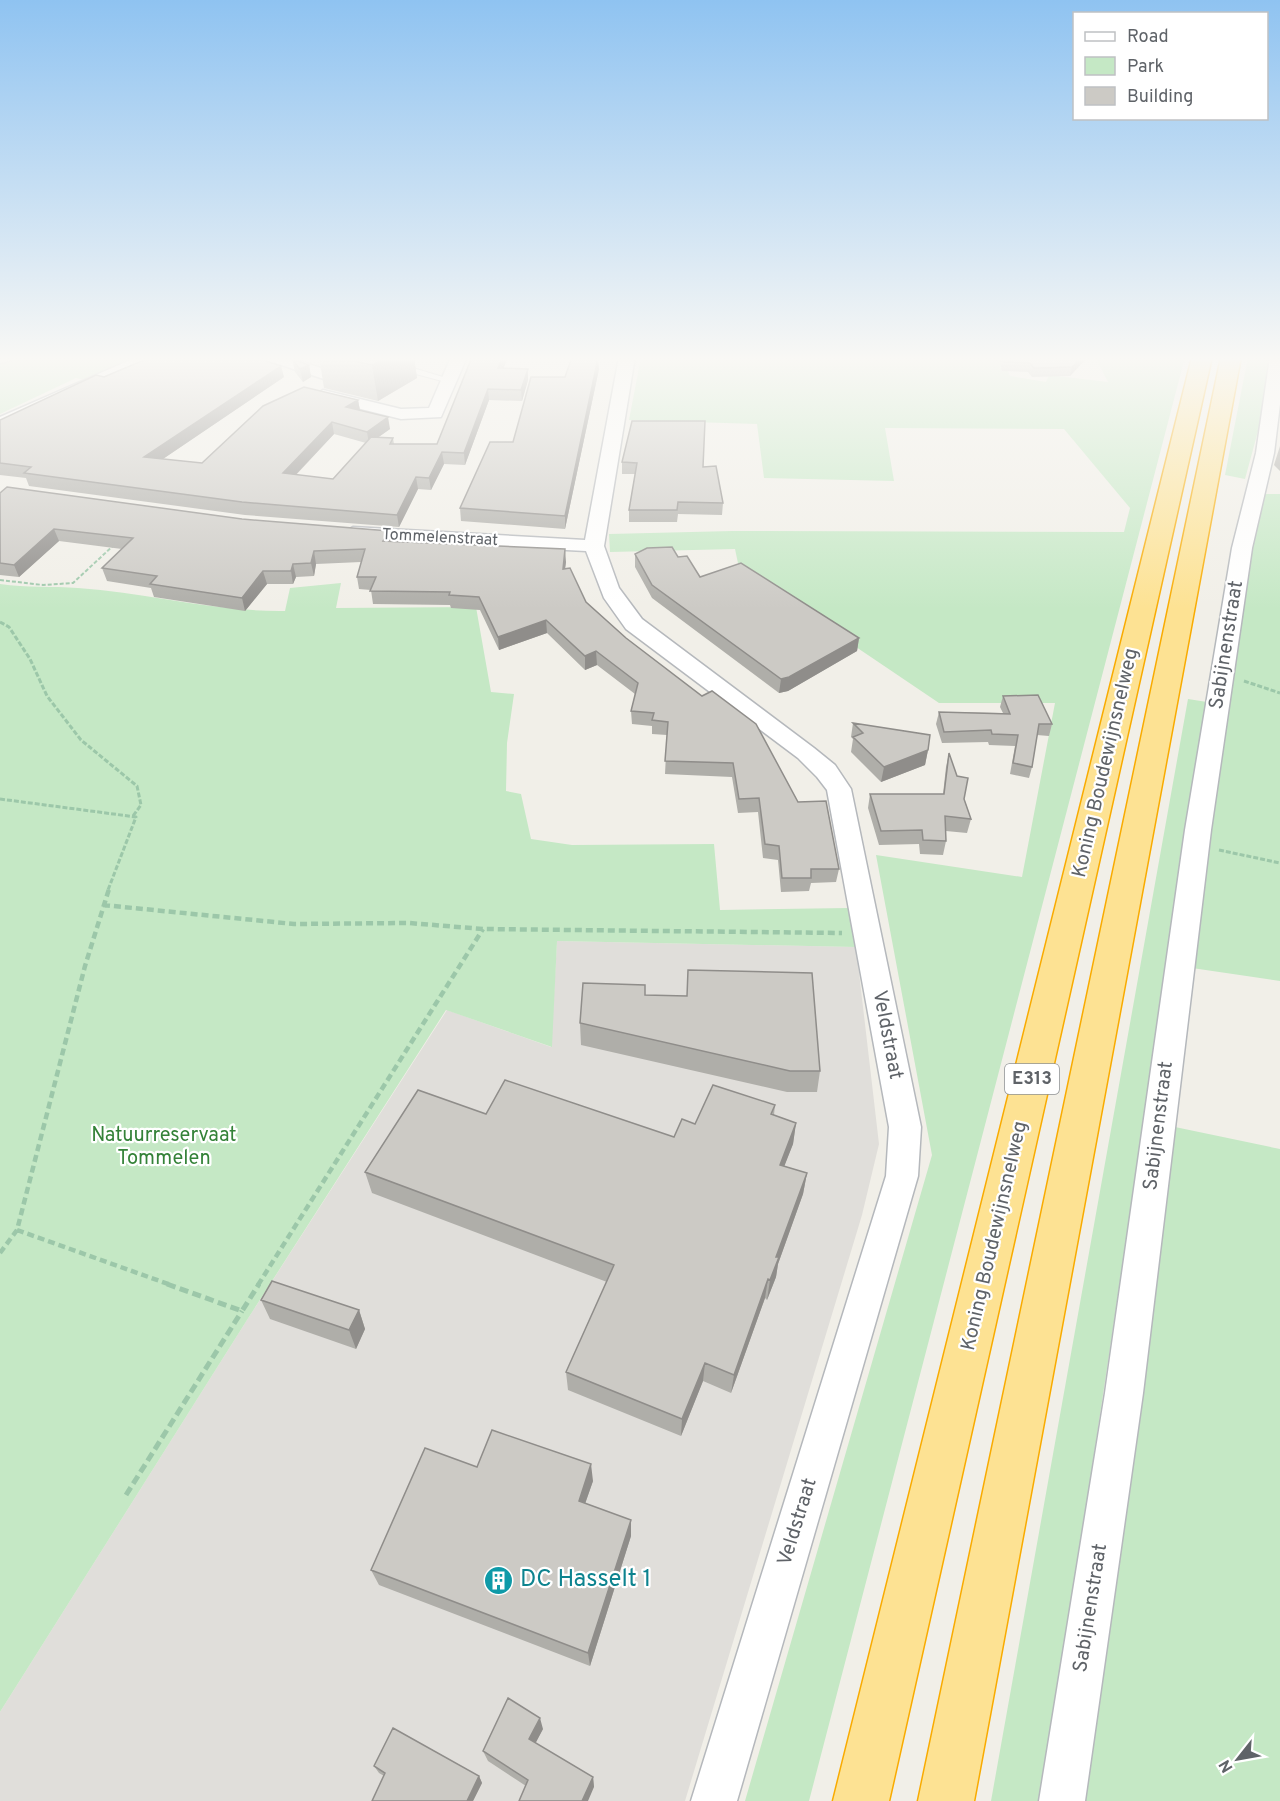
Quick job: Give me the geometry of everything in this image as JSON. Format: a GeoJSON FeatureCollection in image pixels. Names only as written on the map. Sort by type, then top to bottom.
{"type":"FeatureCollection","features":[{"type":"Feature","properties":{"kind":"highway","name":"Koning Boudewijnsnelweg"},"geometry":{"type":"LineString","coordinates":[[861,1801],[1182,441]]}},
{"type":"Feature","properties":{"kind":"highway","name":"Koning Boudewijnsnelweg"},"geometry":{"type":"LineString","coordinates":[[946,1801],[1214,441]]}},
{"type":"Feature","properties":{"kind":"street"},"geometry":{"type":"LineString","coordinates":[[594,546],[612,441]]}},
{"type":"Feature","properties":{"kind":"street","name":"Sabijnenstraat"},"geometry":{"type":"LineString","coordinates":[[1062,1801],[1124,1394],[1196,840],[1221,673],[1242,548],[1272,453]]}},
{"type":"Feature","properties":{"kind":"street","name":"Tommelenstraat"},"geometry":{"type":"LineString","coordinates":[[338,532],[594,546]]}},
{"type":"Feature","properties":{"kind":"street","name":"Veldstraat"},"geometry":{"type":"LineString","coordinates":[[594,546],[616,603],[634,624],[806,753],[826,771],[839,789],[904,1127],[902,1176],[714,1801]]}},
{"type":"Feature","properties":{"kind":"path"},"geometry":{"type":"LineString","coordinates":[[0,580],[44,585],[73,583],[117,542]]}},
{"type":"Feature","properties":{"kind":"path"},"geometry":{"type":"LineString","coordinates":[[0,622],[9,627],[25,651],[47,696],[81,740],[136,786],[141,805],[133,816]]}},
{"type":"Feature","properties":{"kind":"path"},"geometry":{"type":"LineString","coordinates":[[1221,673],[1280,693]]}},
{"type":"Feature","properties":{"kind":"path"},"geometry":{"type":"LineString","coordinates":[[0,799],[133,816]]}},
{"type":"Feature","properties":{"kind":"path"},"geometry":{"type":"LineString","coordinates":[[0,1253],[17,1230],[103,905],[136,817],[133,816]]}},
{"type":"Feature","properties":{"kind":"path"},"geometry":{"type":"LineString","coordinates":[[103,905],[294,924],[409,923],[483,929],[867,933]]}},
{"type":"Feature","properties":{"kind":"path"},"geometry":{"type":"LineString","coordinates":[[126,1495],[483,929]]}},
{"type":"Feature","properties":{"kind":"path"},"geometry":{"type":"LineString","coordinates":[[17,1230],[242,1311]]}},
{"type":"Feature","properties":{"kind":"shaded area"},"geometry":{"type":"Polygon","coordinates":[[[557,941],[856,947],[879,1144],[862,1215],[685,1801],[0,1801],[0,1712],[247,1320],[447,1010],[551,1047],[557,941]]]}},
{"type":"Feature","properties":{"kind":"green space"},"geometry":{"type":"Polygon","coordinates":[[[759,441],[887,441],[894,481],[764,478],[759,441]]]}},
{"type":"Feature","properties":{"kind":"green space"},"geometry":{"type":"Polygon","coordinates":[[[1074,441],[1163,441],[809,1801],[745,1801],[932,1155],[876,855],[1022,877],[1055,703],[939,703],[739,568],[735,549],[610,552],[609,534],[732,531],[1124,532],[1130,508],[1074,441]]]}},
{"type":"Feature","properties":{"kind":"green space"},"geometry":{"type":"Polygon","coordinates":[[[1232,441],[1255,441],[1245,479],[1225,475],[1232,441]]]}},
{"type":"Feature","properties":{"kind":"green space"},"geometry":{"type":"Polygon","coordinates":[[[1260,494],[1280,494],[1280,981],[1192,968],[1260,494]]]}},
{"type":"Feature","properties":{"kind":"green space","name":"Natuurreservaat Tommelen"},"geometry":{"type":"Polygon","coordinates":[[[341,583],[336,608],[476,607],[491,692],[514,694],[507,743],[506,791],[521,794],[531,839],[572,845],[714,844],[720,910],[848,908],[856,947],[557,941],[552,1047],[446,1010],[0,1712],[0,584],[104,590],[233,609],[285,611],[290,588],[341,583]]]}},
{"type":"Feature","properties":{"kind":"green space"},"geometry":{"type":"Polygon","coordinates":[[[1188,699],[1207,702],[1042,1801],[991,1801],[1188,699]]]}},
{"type":"Feature","properties":{"kind":"green space"},"geometry":{"type":"Polygon","coordinates":[[[1175,1127],[1280,1149],[1280,1801],[1081,1801],[1175,1127]]]}},
{"type":"Feature","properties":{"kind":"building"},"geometry":{"type":"Polygon","coordinates":[[[0,441],[168,441],[144,457],[202,463],[225,441],[314,441],[283,473],[333,479],[367,441],[391,441],[390,444],[437,444],[438,441],[468,441],[464,453],[442,452],[429,478],[416,477],[397,515],[242,502],[24,473],[31,467],[0,463],[0,441]]]}},
{"type":"Feature","properties":{"kind":"building"},"geometry":{"type":"Polygon","coordinates":[[[581,441],[565,516],[460,508],[490,442],[581,441]]]}},
{"type":"Feature","properties":{"kind":"building"},"geometry":{"type":"Polygon","coordinates":[[[627,441],[704,441],[703,467],[716,466],[723,503],[678,502],[677,510],[629,510],[637,463],[622,462],[627,441]]]}},
{"type":"Feature","properties":{"kind":"building"},"geometry":{"type":"Polygon","coordinates":[[[7,487],[242,519],[389,531],[383,541],[565,549],[563,569],[570,568],[586,602],[626,638],[702,696],[712,691],[756,724],[798,802],[826,801],[839,869],[811,869],[811,878],[782,878],[779,846],[765,844],[759,798],[739,799],[733,763],[665,761],[668,722],[652,720],[654,713],[631,711],[638,683],[596,651],[585,656],[546,620],[498,637],[479,597],[449,595],[450,592],[370,591],[376,577],[357,577],[365,549],[314,551],[311,563],[293,564],[291,571],[263,571],[242,598],[150,584],[157,576],[102,568],[133,538],[54,529],[14,565],[0,563],[0,493],[7,487]]]}},
{"type":"Feature","properties":{"kind":"building"},"geometry":{"type":"Polygon","coordinates":[[[672,547],[678,557],[687,556],[700,577],[741,563],[859,638],[789,677],[781,679],[652,585],[635,554],[647,548],[672,547]]]}},
{"type":"Feature","properties":{"kind":"building"},"geometry":{"type":"Polygon","coordinates":[[[1038,695],[1052,724],[1039,724],[1032,767],[1013,763],[1018,735],[992,734],[991,730],[944,732],[939,712],[1010,714],[1003,696],[1038,695]]]}},
{"type":"Feature","properties":{"kind":"building"},"geometry":{"type":"Polygon","coordinates":[[[853,723],[930,735],[928,750],[884,767],[853,737],[863,733],[853,723]]]}},
{"type":"Feature","properties":{"kind":"building"},"geometry":{"type":"Polygon","coordinates":[[[949,753],[957,776],[968,778],[964,799],[971,819],[945,816],[946,841],[923,840],[922,830],[881,831],[870,794],[944,794],[949,753]]]}},
{"type":"Feature","properties":{"kind":"building"},"geometry":{"type":"Polygon","coordinates":[[[688,970],[812,973],[820,1071],[790,1071],[580,1023],[583,983],[645,985],[645,995],[687,996],[688,970]]]}},
{"type":"Feature","properties":{"kind":"building"},"geometry":{"type":"Polygon","coordinates":[[[505,1080],[674,1137],[682,1119],[695,1124],[713,1085],[775,1105],[771,1114],[796,1123],[780,1165],[807,1173],[776,1257],[779,1257],[770,1280],[768,1279],[734,1375],[705,1363],[682,1419],[566,1372],[614,1265],[365,1172],[418,1090],[486,1114],[505,1080]]]}},
{"type":"Feature","properties":{"kind":"building"},"geometry":{"type":"Polygon","coordinates":[[[272,1281],[359,1310],[349,1330],[261,1300],[272,1281]]]}},
{"type":"Feature","properties":{"kind":"building"},"geometry":{"type":"Polygon","coordinates":[[[492,1430],[591,1464],[579,1501],[631,1520],[588,1653],[371,1570],[425,1448],[477,1467],[492,1430]]]}},
{"type":"Feature","properties":{"kind":"building"},"geometry":{"type":"Polygon","coordinates":[[[508,1698],[540,1718],[529,1739],[593,1777],[582,1801],[519,1801],[528,1780],[483,1751],[508,1698]]]}},
{"type":"Feature","properties":{"kind":"building"},"geometry":{"type":"Polygon","coordinates":[[[393,1728],[479,1776],[467,1801],[372,1801],[385,1773],[374,1766],[393,1728]]]}},
{"type":"Feature","properties":{"kind":"place","name":"DC Hasselt 1"},"geometry":{"type":"Point","coordinates":[499,1580]}}]}
